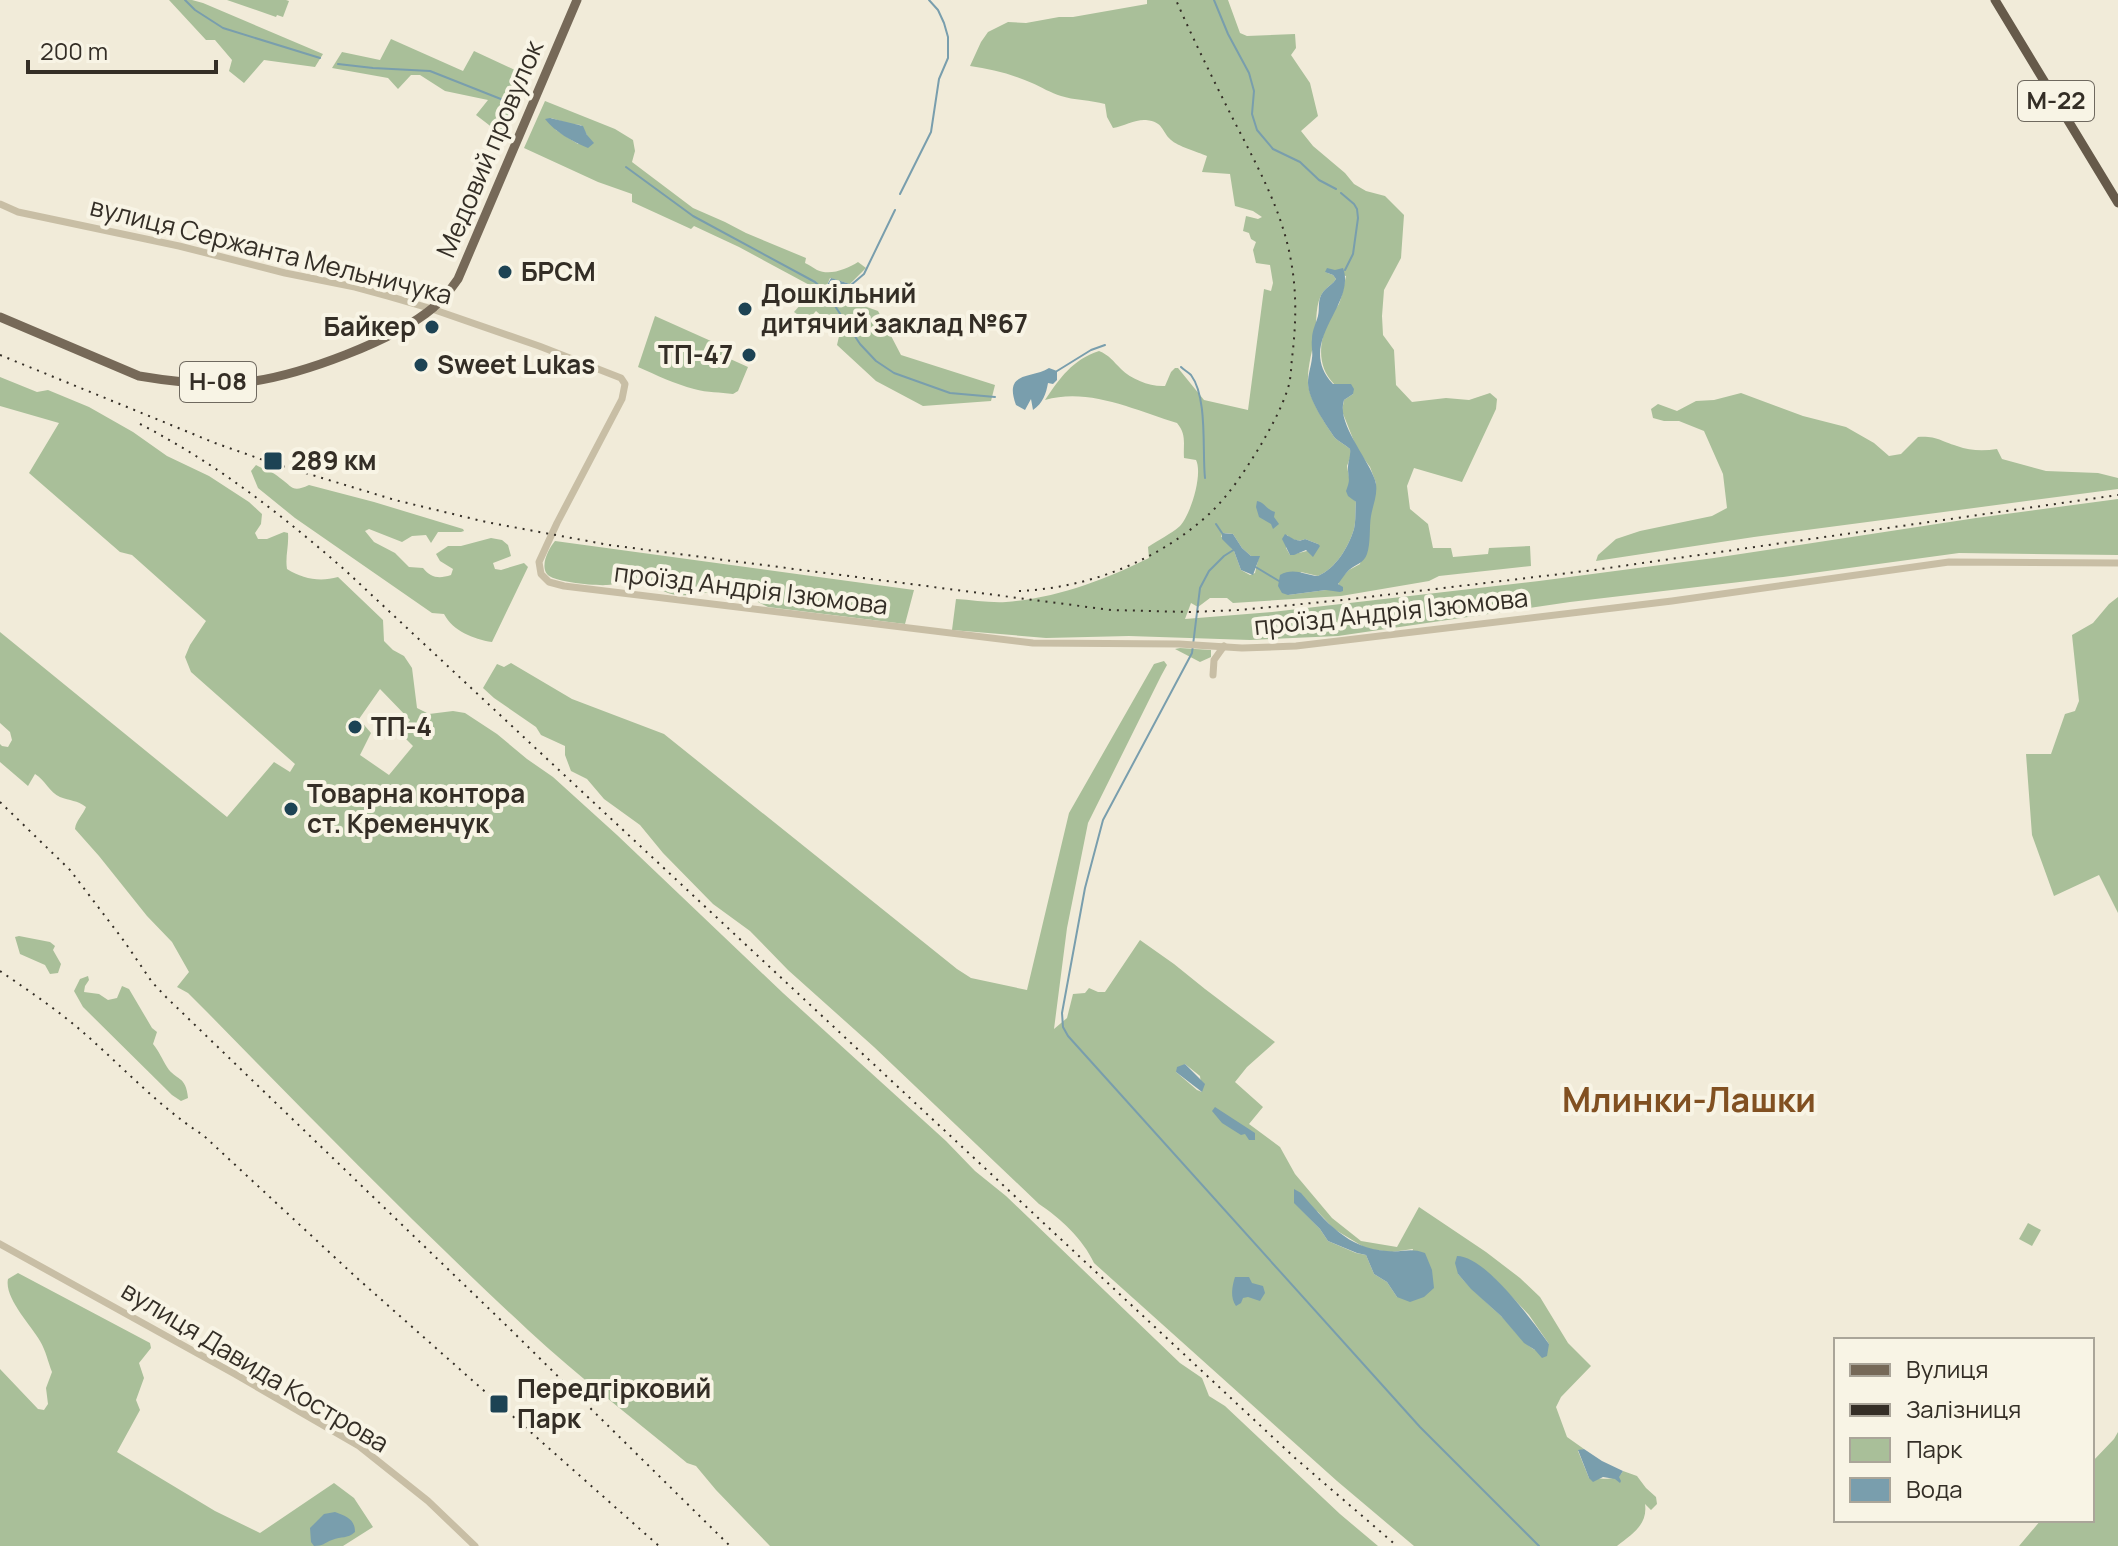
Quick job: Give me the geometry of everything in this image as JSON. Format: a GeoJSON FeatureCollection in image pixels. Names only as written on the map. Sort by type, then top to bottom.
{"type":"FeatureCollection","features":[{"type":"Feature","properties":{"kind":"highway","name":"М-22"},"geometry":{"type":"LineString","coordinates":[[1995,0],[2118,203]]}},
{"type":"Feature","properties":{"kind":"main road","name":"Медовий провулок"},"geometry":{"type":"LineString","coordinates":[[432,309],[458,279],[577,0]]}},
{"type":"Feature","properties":{"kind":"main road","name":"Н-08"},"geometry":{"type":"LineString","coordinates":[[0,317],[139,376],[189,382],[244,382],[274,378],[354,351],[380,340],[432,309]]}},
{"type":"Feature","properties":{"kind":"street","name":"вулиця Сержанта Мельничука"},"geometry":{"type":"LineString","coordinates":[[0,204],[18,212],[355,287],[432,309],[621,378],[625,384],[622,399],[539,562]]}},
{"type":"Feature","properties":{"kind":"street","name":"проїзд Андрія Ізюмова"},"geometry":{"type":"LineString","coordinates":[[539,562],[541,574],[549,582],[564,586],[1033,643],[1270,647],[1353,640],[1672,601],[1960,561],[2118,563]]}},
{"type":"Feature","properties":{"kind":"street"},"geometry":{"type":"LineString","coordinates":[[1213,675],[1214,660],[1224,646]]}},
{"type":"Feature","properties":{"kind":"street","name":"вулиця Давида Кострова"},"geometry":{"type":"LineString","coordinates":[[0,1244],[359,1446],[428,1501],[475,1546]]}},
{"type":"Feature","properties":{"kind":"green space"},"geometry":{"type":"Polygon","coordinates":[[[169,0],[203,3],[323,54],[315,67],[264,60],[244,83],[229,71],[232,60],[215,40],[206,40],[169,0]]]}},
{"type":"Feature","properties":{"kind":"green space"},"geometry":{"type":"Polygon","coordinates":[[[227,0],[289,1],[283,17],[276,17],[227,0]]]}},
{"type":"Feature","properties":{"kind":"green space"},"geometry":{"type":"Polygon","coordinates":[[[1147,0],[1228,0],[1240,33],[1247,36],[1295,34],[1296,48],[1291,55],[1310,83],[1318,116],[1301,131],[1354,184],[1385,196],[1404,215],[1401,258],[1384,290],[1382,316],[1383,335],[1394,350],[1396,385],[1412,402],[1446,398],[1469,400],[1490,393],[1497,399],[1496,409],[1462,482],[1414,468],[1407,486],[1410,509],[1428,524],[1433,548],[1451,548],[1453,557],[1488,554],[1489,548],[1530,546],[1531,566],[1439,576],[1429,581],[1341,596],[1233,603],[1227,598],[1210,598],[1198,607],[1191,603],[1185,619],[1539,581],[2118,499],[2118,555],[1959,553],[1570,602],[1338,636],[1250,640],[1129,636],[1046,638],[952,630],[956,599],[1025,600],[1097,581],[1149,558],[1148,547],[1173,532],[1188,513],[1195,494],[1198,466],[1196,460],[1184,458],[1183,436],[1177,423],[1095,398],[1078,396],[1045,400],[1074,365],[1099,351],[1130,376],[1159,386],[1165,386],[1171,372],[1178,368],[1204,400],[1248,410],[1264,289],[1271,291],[1273,283],[1270,265],[1256,263],[1253,250],[1256,242],[1243,231],[1246,216],[1262,217],[1235,206],[1230,174],[1202,172],[1207,156],[1174,142],[1162,127],[1152,121],[1142,120],[1113,128],[1105,104],[1061,96],[1017,77],[970,66],[988,32],[1008,22],[1073,17],[1147,4],[1147,0]],[[1325,272],[1336,279],[1319,301],[1308,383],[1327,426],[1335,438],[1350,449],[1347,466],[1356,502],[1355,523],[1336,563],[1318,576],[1301,572],[1288,595],[1339,586],[1338,581],[1360,564],[1376,483],[1370,467],[1357,449],[1342,411],[1344,400],[1353,394],[1350,384],[1334,384],[1321,358],[1322,339],[1339,303],[1346,276],[1325,272]],[[1233,534],[1221,536],[1234,551],[1241,570],[1250,575],[1255,573],[1259,556],[1251,556],[1233,534]],[[1287,535],[1286,548],[1290,555],[1307,551],[1318,544],[1305,539],[1295,540],[1287,535]]]}},
{"type":"Feature","properties":{"kind":"green space"},"geometry":{"type":"Polygon","coordinates":[[[391,39],[463,71],[474,51],[528,76],[502,135],[476,115],[488,100],[445,91],[420,75],[411,75],[398,89],[388,78],[332,68],[342,52],[380,60],[391,39]]]}},
{"type":"Feature","properties":{"kind":"green space"},"geometry":{"type":"Polygon","coordinates":[[[545,101],[615,129],[633,140],[635,151],[632,162],[693,208],[806,258],[805,263],[822,272],[838,271],[858,262],[866,268],[850,284],[830,278],[827,298],[837,304],[847,300],[878,311],[901,355],[995,385],[991,401],[923,406],[876,381],[837,345],[840,332],[816,311],[807,321],[794,312],[815,288],[739,247],[632,202],[632,194],[524,148],[545,101]],[[551,118],[556,130],[578,144],[587,135],[581,125],[551,118]]]}},
{"type":"Feature","properties":{"kind":"green space"},"geometry":{"type":"Polygon","coordinates":[[[655,316],[731,350],[728,358],[748,367],[738,391],[733,394],[699,390],[638,367],[655,316]]]}},
{"type":"Feature","properties":{"kind":"green space"},"geometry":{"type":"Polygon","coordinates":[[[0,377],[37,392],[48,390],[89,407],[249,502],[262,514],[261,524],[255,533],[258,539],[288,533],[287,569],[312,579],[338,577],[383,620],[384,641],[404,656],[412,668],[417,708],[429,714],[465,713],[553,777],[975,1171],[1006,1196],[1180,1363],[1202,1378],[1209,1396],[1225,1406],[1378,1546],[770,1546],[696,1466],[687,1463],[587,1381],[487,1291],[188,993],[177,987],[189,972],[172,942],[75,829],[86,807],[56,795],[35,774],[28,786],[0,762],[0,744],[8,747],[12,740],[10,732],[0,723],[0,632],[227,817],[274,762],[290,772],[295,764],[191,672],[185,657],[206,621],[132,555],[120,552],[29,473],[59,423],[0,406],[0,377]],[[380,689],[359,719],[371,733],[360,755],[389,775],[413,746],[401,734],[410,720],[380,689]]]}},
{"type":"Feature","properties":{"kind":"green space"},"geometry":{"type":"Polygon","coordinates":[[[1741,393],[1803,416],[1846,427],[1889,456],[1901,454],[1918,437],[1930,437],[1967,449],[1997,449],[2002,459],[2046,471],[2098,473],[2118,478],[2118,489],[1596,561],[1598,555],[1616,539],[1712,516],[1727,508],[1723,474],[1704,431],[1679,421],[1653,418],[1651,409],[1658,404],[1677,411],[1696,401],[1741,393]]]}},
{"type":"Feature","properties":{"kind":"green space"},"geometry":{"type":"Polygon","coordinates":[[[256,465],[293,488],[309,485],[463,529],[461,532],[438,532],[431,543],[426,535],[412,536],[402,542],[369,529],[365,531],[374,542],[395,553],[409,567],[423,568],[436,577],[451,575],[453,569],[440,561],[436,554],[448,546],[491,538],[502,540],[508,545],[511,556],[493,563],[495,569],[524,563],[528,567],[492,642],[458,630],[444,614],[432,613],[295,518],[258,488],[251,471],[256,465]]]}},
{"type":"Feature","properties":{"kind":"green space"},"geometry":{"type":"Polygon","coordinates":[[[555,541],[914,590],[905,624],[768,607],[726,590],[677,595],[628,578],[607,585],[575,583],[551,577],[545,570],[546,557],[555,541]]]}},
{"type":"Feature","properties":{"kind":"green space"},"geometry":{"type":"Polygon","coordinates":[[[2118,597],[2118,913],[2099,875],[2054,896],[2032,835],[2026,754],[2051,754],[2065,714],[2075,711],[2079,701],[2072,635],[2093,623],[2118,597]]]}},
{"type":"Feature","properties":{"kind":"green space"},"geometry":{"type":"Polygon","coordinates":[[[1175,649],[1211,650],[1211,657],[1200,662],[1175,649]]]}},
{"type":"Feature","properties":{"kind":"green space"},"geometry":{"type":"Polygon","coordinates":[[[1164,661],[1167,665],[1088,823],[1067,928],[1054,1029],[1067,1018],[1073,994],[1085,993],[1089,988],[1105,992],[1140,940],[1275,1042],[1235,1082],[1263,1107],[1249,1124],[1280,1147],[1295,1174],[1332,1218],[1361,1241],[1397,1247],[1419,1207],[1520,1278],[1540,1297],[1568,1343],[1591,1366],[1561,1397],[1556,1407],[1567,1437],[1584,1449],[1578,1451],[1589,1478],[1613,1478],[1623,1471],[1637,1476],[1656,1497],[1657,1504],[1651,1510],[1645,1504],[1644,1518],[1638,1528],[1617,1546],[1414,1546],[1094,1263],[1063,1222],[1039,1204],[750,931],[713,904],[640,825],[604,799],[587,779],[571,771],[565,746],[541,735],[536,727],[483,688],[497,664],[504,667],[511,663],[572,699],[664,734],[957,969],[971,978],[1027,990],[1069,813],[1154,664],[1164,661]],[[1185,1064],[1176,1072],[1202,1092],[1200,1076],[1185,1064]],[[1295,1198],[1295,1203],[1328,1241],[1366,1255],[1374,1274],[1387,1282],[1397,1297],[1413,1249],[1392,1252],[1367,1249],[1334,1229],[1318,1212],[1295,1198]],[[1458,1274],[1535,1350],[1549,1344],[1529,1315],[1493,1277],[1458,1274]]]}},
{"type":"Feature","properties":{"kind":"green space"},"geometry":{"type":"Polygon","coordinates":[[[15,937],[50,942],[55,946],[53,950],[61,964],[58,973],[50,974],[45,965],[20,954],[15,937]]]}},
{"type":"Feature","properties":{"kind":"green space"},"geometry":{"type":"Polygon","coordinates":[[[88,976],[84,992],[99,994],[108,1000],[117,998],[122,986],[129,989],[157,1032],[153,1044],[170,1071],[183,1082],[188,1098],[181,1101],[172,1095],[83,1007],[74,991],[80,979],[88,976]]]}},
{"type":"Feature","properties":{"kind":"green space"},"geometry":{"type":"Polygon","coordinates":[[[2028,1223],[2041,1230],[2032,1246],[2019,1239],[2028,1223]]]}},
{"type":"Feature","properties":{"kind":"green space"},"geometry":{"type":"Polygon","coordinates":[[[18,1273],[150,1343],[151,1348],[139,1363],[144,1378],[136,1400],[140,1410],[117,1452],[215,1511],[260,1533],[334,1483],[354,1498],[373,1527],[343,1546],[0,1546],[0,1369],[38,1409],[44,1410],[48,1404],[46,1388],[52,1372],[42,1345],[10,1294],[8,1279],[18,1273]]]}},
{"type":"Feature","properties":{"kind":"green space"},"geometry":{"type":"Polygon","coordinates":[[[2118,1432],[2118,1546],[2019,1546],[2039,1522],[2094,1522],[2094,1460],[2118,1432]]]}},
{"type":"Feature","properties":{"kind":"water"},"geometry":{"type":"Polygon","coordinates":[[[545,119],[583,126],[594,143],[588,148],[570,140],[545,119]]]}},
{"type":"Feature","properties":{"kind":"water"},"geometry":{"type":"Polygon","coordinates":[[[1327,268],[1343,268],[1345,282],[1323,339],[1320,353],[1323,368],[1333,384],[1351,384],[1354,389],[1353,394],[1344,400],[1344,419],[1371,471],[1376,494],[1366,557],[1349,570],[1338,584],[1343,591],[1288,595],[1282,593],[1278,586],[1280,575],[1294,572],[1318,576],[1324,572],[1336,563],[1345,550],[1355,523],[1356,502],[1346,491],[1350,449],[1335,438],[1327,426],[1314,404],[1308,383],[1312,336],[1320,298],[1336,279],[1325,272],[1327,268]]]}},
{"type":"Feature","properties":{"kind":"water"},"geometry":{"type":"Polygon","coordinates":[[[831,278],[850,284],[852,288],[847,300],[834,304],[828,302],[827,285],[831,278]]]}},
{"type":"Feature","properties":{"kind":"water"},"geometry":{"type":"Polygon","coordinates":[[[1049,368],[1057,371],[1057,380],[1053,384],[1048,383],[1039,404],[1033,410],[1031,399],[1025,410],[1016,405],[1013,386],[1017,381],[1049,368]]]}},
{"type":"Feature","properties":{"kind":"water"},"geometry":{"type":"Polygon","coordinates":[[[1257,501],[1275,512],[1274,517],[1279,524],[1273,529],[1271,524],[1259,517],[1257,501]]]}},
{"type":"Feature","properties":{"kind":"water"},"geometry":{"type":"Polygon","coordinates":[[[1222,533],[1233,534],[1251,556],[1260,556],[1253,575],[1241,570],[1234,551],[1222,539],[1222,533]]]}},
{"type":"Feature","properties":{"kind":"water"},"geometry":{"type":"Polygon","coordinates":[[[1285,534],[1295,540],[1305,539],[1320,546],[1313,557],[1306,550],[1290,555],[1282,539],[1285,534]]]}},
{"type":"Feature","properties":{"kind":"water"},"geometry":{"type":"Polygon","coordinates":[[[1185,1064],[1205,1084],[1202,1092],[1176,1072],[1177,1067],[1185,1064]]]}},
{"type":"Feature","properties":{"kind":"water"},"geometry":{"type":"Polygon","coordinates":[[[1215,1107],[1255,1133],[1255,1140],[1249,1140],[1245,1134],[1241,1135],[1222,1123],[1212,1111],[1215,1107]]]}},
{"type":"Feature","properties":{"kind":"water"},"geometry":{"type":"Polygon","coordinates":[[[1294,1189],[1338,1232],[1360,1245],[1387,1251],[1415,1250],[1425,1253],[1432,1270],[1434,1288],[1424,1297],[1410,1302],[1397,1297],[1387,1282],[1374,1274],[1366,1255],[1328,1241],[1294,1203],[1294,1189]]]}},
{"type":"Feature","properties":{"kind":"water"},"geometry":{"type":"Polygon","coordinates":[[[1457,1256],[1481,1267],[1508,1292],[1549,1344],[1547,1356],[1542,1358],[1524,1343],[1501,1316],[1471,1289],[1458,1274],[1457,1256]]]}},
{"type":"Feature","properties":{"kind":"water"},"geometry":{"type":"Polygon","coordinates":[[[1235,1277],[1249,1277],[1252,1283],[1263,1286],[1265,1293],[1260,1301],[1243,1298],[1236,1306],[1232,1296],[1235,1277]]]}},
{"type":"Feature","properties":{"kind":"water"},"geometry":{"type":"Polygon","coordinates":[[[1584,1449],[1623,1471],[1619,1477],[1620,1483],[1603,1477],[1593,1482],[1578,1450],[1584,1449]]]}},
{"type":"Feature","properties":{"kind":"water"},"geometry":{"type":"Polygon","coordinates":[[[335,1512],[352,1521],[355,1532],[314,1546],[310,1528],[324,1514],[335,1512]]]}},
{"type":"Feature","properties":{"kind":"waterway"},"geometry":{"type":"LineString","coordinates":[[185,0],[223,28],[320,58]]}},
{"type":"Feature","properties":{"kind":"waterway"},"geometry":{"type":"LineString","coordinates":[[900,194],[931,132],[939,79],[948,58],[944,23],[929,0]]}},
{"type":"Feature","properties":{"kind":"waterway"},"geometry":{"type":"LineString","coordinates":[[1214,0],[1249,73],[1254,91],[1252,114],[1257,130],[1273,149],[1300,162],[1319,180],[1336,189]]}},
{"type":"Feature","properties":{"kind":"waterway"},"geometry":{"type":"LineString","coordinates":[[338,64],[430,71],[511,103]]}},
{"type":"Feature","properties":{"kind":"waterway"},"geometry":{"type":"LineString","coordinates":[[626,167],[693,216],[815,282],[828,294]]}},
{"type":"Feature","properties":{"kind":"waterway"},"geometry":{"type":"LineString","coordinates":[[1341,193],[1354,204],[1358,218],[1353,254],[1345,270]]}},
{"type":"Feature","properties":{"kind":"waterway"},"geometry":{"type":"LineString","coordinates":[[851,285],[864,274],[895,210]]}},
{"type":"Feature","properties":{"kind":"waterway"},"geometry":{"type":"LineString","coordinates":[[833,303],[860,344],[876,361],[894,373],[950,393],[995,397]]}},
{"type":"Feature","properties":{"kind":"waterway"},"geometry":{"type":"LineString","coordinates":[[1057,371],[1105,345]]}},
{"type":"Feature","properties":{"kind":"waterway"},"geometry":{"type":"LineString","coordinates":[[1181,367],[1191,375],[1200,397],[1205,478]]}},
{"type":"Feature","properties":{"kind":"waterway"},"geometry":{"type":"LineString","coordinates":[[1216,524],[1222,533]]}},
{"type":"Feature","properties":{"kind":"waterway"},"geometry":{"type":"LineString","coordinates":[[1235,549],[1209,571],[1200,588],[1192,653],[1103,820],[1085,888],[1062,1013],[1063,1027],[1420,1427],[1539,1546]]}},
{"type":"Feature","properties":{"kind":"waterway"},"geometry":{"type":"LineString","coordinates":[[1254,566],[1279,581]]}},
{"type":"Feature","properties":{"kind":"railway"},"geometry":{"type":"LineString","coordinates":[[1019,591],[1070,584],[1119,570],[1187,532],[1215,509],[1241,475],[1271,426],[1289,385],[1295,310],[1287,242],[1267,186],[1176,0]]}},
{"type":"Feature","properties":{"kind":"railway"},"geometry":{"type":"LineString","coordinates":[[0,355],[269,462],[395,500],[486,522],[609,545],[1111,610],[1240,610],[1343,600],[1594,570],[2118,495]]}},
{"type":"Feature","properties":{"kind":"railway"},"geometry":{"type":"LineString","coordinates":[[140,424],[248,491],[346,571],[1295,1458],[1397,1546]]}},
{"type":"Feature","properties":{"kind":"railway"},"geometry":{"type":"LineString","coordinates":[[0,802],[70,870],[166,997],[730,1546]]}},
{"type":"Feature","properties":{"kind":"railway"},"geometry":{"type":"LineString","coordinates":[[0,971],[75,1026],[157,1100],[203,1135],[357,1278],[659,1546]]}},
{"type":"Feature","properties":{"kind":"place","name":"БРСМ"},"geometry":{"type":"Point","coordinates":[505,272]}},
{"type":"Feature","properties":{"kind":"place","name":"Дошкільний дитячий заклад №67"},"geometry":{"type":"Point","coordinates":[745,309]}},
{"type":"Feature","properties":{"kind":"place","name":"Байкер"},"geometry":{"type":"Point","coordinates":[432,327]}},
{"type":"Feature","properties":{"kind":"place","name":"ТП-47"},"geometry":{"type":"Point","coordinates":[749,355]}},
{"type":"Feature","properties":{"kind":"place","name":"Sweet Lukas"},"geometry":{"type":"Point","coordinates":[421,365]}},
{"type":"Feature","properties":{"kind":"place","name":"289 км"},"geometry":{"type":"Point","coordinates":[273,461]}},
{"type":"Feature","properties":{"kind":"place","name":"ТП-4"},"geometry":{"type":"Point","coordinates":[355,727]}},
{"type":"Feature","properties":{"kind":"place","name":"Товарна контора ст. Кременчук"},"geometry":{"type":"Point","coordinates":[291,809]}},
{"type":"Feature","properties":{"kind":"place","name":"Передгірковий Парк"},"geometry":{"type":"Point","coordinates":[499,1404]}},
{"type":"Feature","properties":{"kind":"district","name":"Млинки-Лашки"},"geometry":{"type":"Point","coordinates":[1689,1100]}}]}
